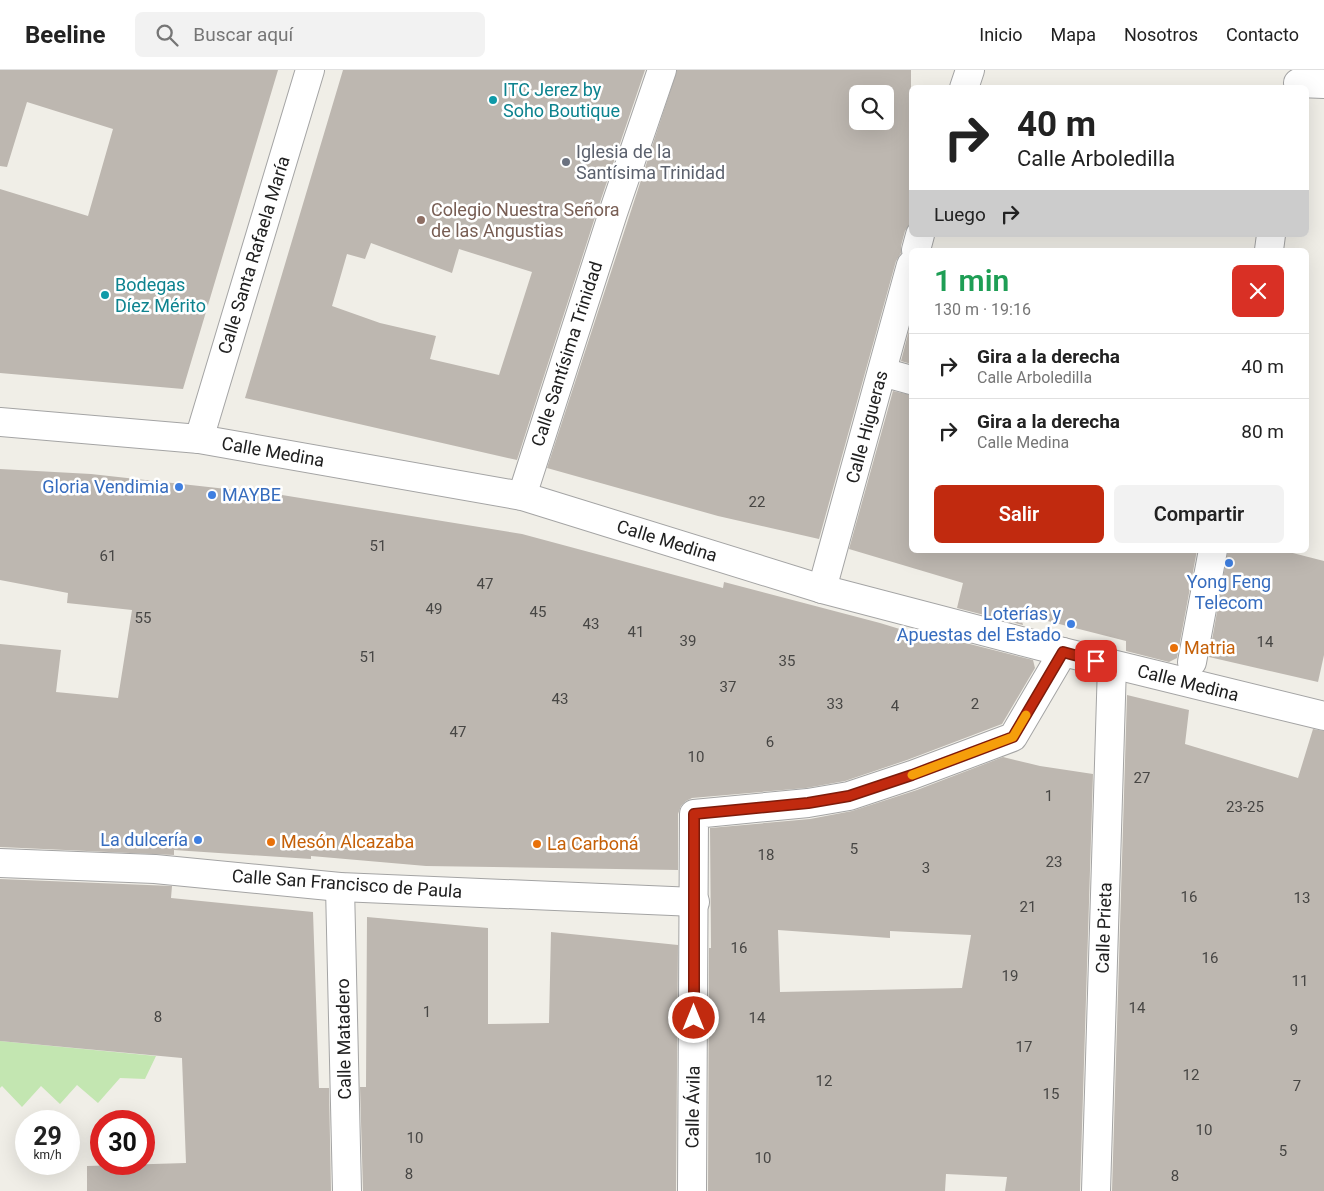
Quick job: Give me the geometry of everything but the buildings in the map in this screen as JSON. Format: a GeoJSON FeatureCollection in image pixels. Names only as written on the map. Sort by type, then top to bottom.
{"type":"FeatureCollection","features":[{"type":"Feature","properties":{"kind":"street","name":"Calle Santa Rafaela María"},"geometry":{"type":"LineString","coordinates":[[200,439],[310,70]]}},
{"type":"Feature","properties":{"kind":"street","name":"Calle Santísima Trinidad"},"geometry":{"type":"LineString","coordinates":[[522,496],[612,214],[662,70]]}},
{"type":"Feature","properties":{"kind":"street"},"geometry":{"type":"LineString","coordinates":[[965,85],[970,70]]}},
{"type":"Feature","properties":{"kind":"street","name":"Calle Higueras"},"geometry":{"type":"LineString","coordinates":[[822,589],[909,272]]}},
{"type":"Feature","properties":{"kind":"street"},"geometry":{"type":"LineString","coordinates":[[882,372],[909,379]]}},
{"type":"Feature","properties":{"kind":"street","name":"Calle Medina"},"geometry":{"type":"LineString","coordinates":[[0,422],[200,439],[522,496],[822,589],[1112,665],[1324,716]]}},
{"type":"Feature","properties":{"kind":"street"},"geometry":{"type":"LineString","coordinates":[[1192,662],[1213,553]]}},
{"type":"Feature","properties":{"kind":"street","name":"Calle Ávila"},"geometry":{"type":"LineString","coordinates":[[692,1191],[694,814],[808,803],[849,796],[912,775],[1013,737],[1063,652]]}},
{"type":"Feature","properties":{"kind":"street","name":"Calle Prieta"},"geometry":{"type":"LineString","coordinates":[[1096,1191],[1112,665]]}},
{"type":"Feature","properties":{"kind":"street","name":"Calle San Francisco de Paula"},"geometry":{"type":"LineString","coordinates":[[0,863],[156,869],[340,886],[695,902]]}},
{"type":"Feature","properties":{"kind":"street","name":"Calle Matadero"},"geometry":{"type":"LineString","coordinates":[[340,886],[347,1191]]}},
{"type":"Feature","properties":{"kind":"green space"},"geometry":{"type":"Polygon","coordinates":[[[0,1041],[156,1056],[145,1079],[120,1078],[98,1103],[77,1085],[60,1104],[41,1086],[22,1107],[2,1086],[0,1088],[0,1041]]]}},
{"type":"Feature","properties":{"kind":"slow traffic"},"geometry":{"type":"LineString","coordinates":[[912,775],[1013,737],[1026,715]]}},
{"type":"Feature","properties":{"kind":"place","name":"ITC Jerez by Soho Boutique"},"geometry":{"type":"Point","coordinates":[493,100]}},
{"type":"Feature","properties":{"kind":"place","name":"Iglesia de la Santísima Trinidad"},"geometry":{"type":"Point","coordinates":[566,162]}},
{"type":"Feature","properties":{"kind":"place","name":"Colegio Nuestra Señora de las Angustias"},"geometry":{"type":"Point","coordinates":[421,220]}},
{"type":"Feature","properties":{"kind":"place","name":"Bodegas Díez Mérito"},"geometry":{"type":"Point","coordinates":[105,295]}},
{"type":"Feature","properties":{"kind":"place","name":"Gloria Vendimia"},"geometry":{"type":"Point","coordinates":[179,487]}},
{"type":"Feature","properties":{"kind":"place","name":"MAYBE"},"geometry":{"type":"Point","coordinates":[212,495]}},
{"type":"Feature","properties":{"kind":"place","name":"Yong Feng Telecom"},"geometry":{"type":"Point","coordinates":[1229,563]}},
{"type":"Feature","properties":{"kind":"place","name":"Loterías y Apuestas del Estado"},"geometry":{"type":"Point","coordinates":[1071,624]}},
{"type":"Feature","properties":{"kind":"place","name":"Matria"},"geometry":{"type":"Point","coordinates":[1174,648]}},
{"type":"Feature","properties":{"kind":"place","name":"La dulcería"},"geometry":{"type":"Point","coordinates":[198,840]}},
{"type":"Feature","properties":{"kind":"place","name":"Mesón Alcazaba"},"geometry":{"type":"Point","coordinates":[271,842]}},
{"type":"Feature","properties":{"kind":"place","name":"La Carboná"},"geometry":{"type":"Point","coordinates":[537,844]}},
{"type":"Feature","properties":{"kind":"route"},"geometry":{"type":"LineString","coordinates":[[694,1018],[694,814],[808,803],[849,796],[912,775],[1013,737],[1063,652],[1096,661]]}}]}
